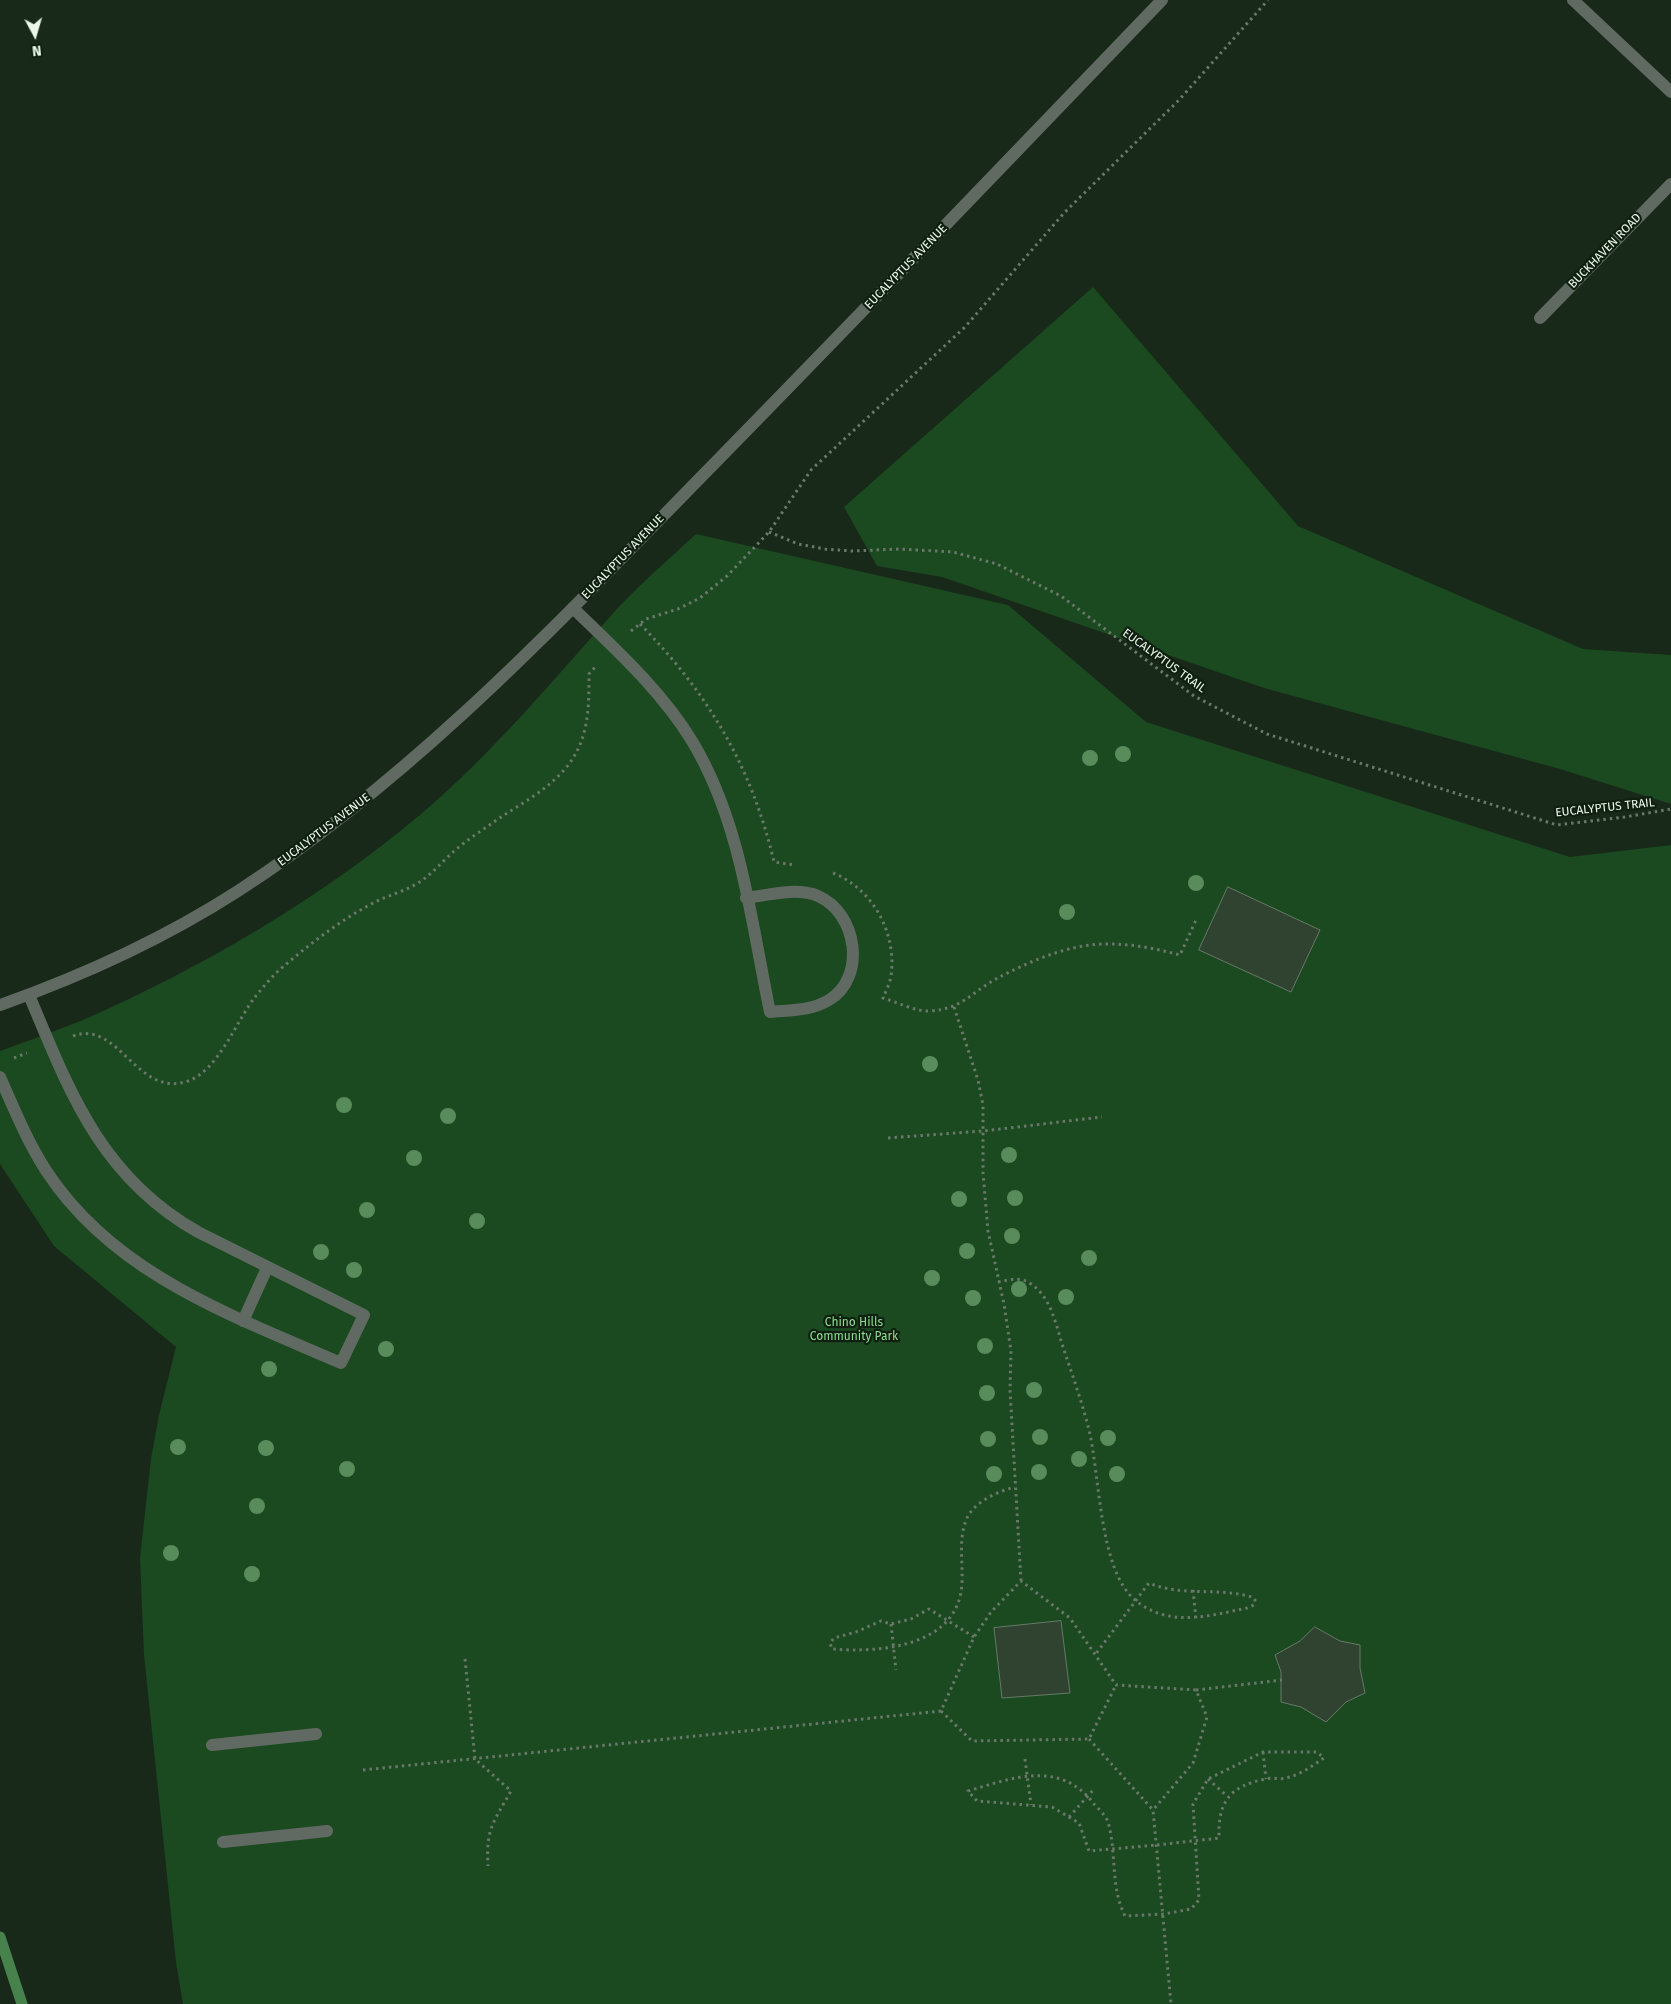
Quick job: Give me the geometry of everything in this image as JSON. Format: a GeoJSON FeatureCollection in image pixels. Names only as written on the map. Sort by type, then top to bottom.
{"type":"FeatureCollection","features":[{"type":"Feature","properties":{"kind":"street","name":"EUCALYPTUS AVENUE"},"geometry":{"type":"LineString","coordinates":[[0,1005],[29,995],[165,932],[235,893],[286,859],[367,798],[437,739],[573,608],[836,339],[1162,0]]}},
{"type":"Feature","properties":{"kind":"street"},"geometry":{"type":"LineString","coordinates":[[1573,0],[1671,92]]}},
{"type":"Feature","properties":{"kind":"street","name":"BUCKHAVEN ROAD"},"geometry":{"type":"LineString","coordinates":[[1540,318],[1671,184]]}},
{"type":"Feature","properties":{"kind":"street"},"geometry":{"type":"LineString","coordinates":[[573,608],[613,647],[665,704],[691,740],[707,768],[727,820],[741,865],[746,898],[770,1012],[810,1009],[831,999],[848,982],[854,959],[851,936],[833,905],[817,895],[792,892],[746,898]]}},
{"type":"Feature","properties":{"kind":"street"},"geometry":{"type":"LineString","coordinates":[[0,1077],[32,1146],[47,1172],[90,1225],[141,1267],[206,1304],[341,1363],[364,1315],[267,1268],[179,1221],[150,1199],[127,1177],[93,1133],[82,1114],[29,995]]}},
{"type":"Feature","properties":{"kind":"street"},"geometry":{"type":"LineString","coordinates":[[243,1321],[267,1268]]}},
{"type":"Feature","properties":{"kind":"street"},"geometry":{"type":"LineString","coordinates":[[212,1745],[316,1734]]}},
{"type":"Feature","properties":{"kind":"street"},"geometry":{"type":"LineString","coordinates":[[223,1842],[327,1831]]}},
{"type":"Feature","properties":{"kind":"path"},"geometry":{"type":"LineString","coordinates":[[80,1033],[101,1036],[121,1051],[148,1076],[160,1083],[189,1081],[202,1072],[223,1047],[255,997],[288,962],[372,903],[419,883],[472,838],[555,779],[571,761],[583,739],[589,707],[589,674],[613,647],[646,619],[678,609],[700,598],[728,576],[769,532],[811,470],[965,327],[1064,213],[1179,100],[1268,0]]}},
{"type":"Feature","properties":{"kind":"path","name":"EUCALYPTUS TRAIL"},"geometry":{"type":"LineString","coordinates":[[769,532],[798,544],[825,549],[852,551],[900,548],[953,552],[997,564],[1061,596],[1194,696],[1268,734],[1557,825],[1671,809]]}},
{"type":"Feature","properties":{"kind":"path"},"geometry":{"type":"LineString","coordinates":[[640,624],[672,658],[715,715],[752,789],[761,813],[774,862],[804,866]]}},
{"type":"Feature","properties":{"kind":"path"},"geometry":{"type":"LineString","coordinates":[[828,872],[856,885],[873,902],[880,915],[892,959],[891,978],[883,998],[928,1011],[954,1007],[993,981],[1014,970],[1070,949],[1108,944],[1144,946],[1180,955],[1196,920]]}},
{"type":"Feature","properties":{"kind":"path"},"geometry":{"type":"LineString","coordinates":[[941,1711],[974,1637],[991,1612],[1021,1581],[1014,1487],[1010,1390],[1011,1351],[1004,1304],[988,1231],[983,1172],[983,1105],[978,1080],[954,1007]]}},
{"type":"Feature","properties":{"kind":"path"},"geometry":{"type":"LineString","coordinates":[[888,1138],[983,1131],[1102,1117]]}},
{"type":"Feature","properties":{"kind":"path"},"geometry":{"type":"LineString","coordinates":[[998,1282],[1018,1278],[1030,1283],[1040,1291],[1054,1316],[1089,1430],[1110,1556],[1127,1593],[1136,1601],[1156,1613],[1170,1617],[1196,1618],[1247,1608],[1254,1605],[1255,1600],[1252,1597],[1230,1592],[1167,1589],[1149,1582],[1136,1601],[1095,1655]]}},
{"type":"Feature","properties":{"kind":"path"},"geometry":{"type":"LineString","coordinates":[[974,1637],[948,1620],[929,1609],[911,1619],[891,1624],[881,1621],[856,1632],[834,1638],[830,1643],[832,1648],[844,1650],[894,1648],[921,1639],[948,1620],[961,1592],[962,1539],[968,1516],[982,1502],[1014,1487]]}},
{"type":"Feature","properties":{"kind":"path"},"geometry":{"type":"LineString","coordinates":[[1021,1581],[1070,1618],[1116,1685]]}},
{"type":"Feature","properties":{"kind":"path"},"geometry":{"type":"LineString","coordinates":[[1193,1590],[1196,1618]]}},
{"type":"Feature","properties":{"kind":"path"},"geometry":{"type":"LineString","coordinates":[[891,1624],[896,1670]]}},
{"type":"Feature","properties":{"kind":"path"},"geometry":{"type":"LineString","coordinates":[[465,1658],[475,1759],[511,1791],[491,1826],[486,1840],[488,1866]]}},
{"type":"Feature","properties":{"kind":"path"},"geometry":{"type":"LineString","coordinates":[[1116,1685],[1196,1690],[1282,1680]]}},
{"type":"Feature","properties":{"kind":"path"},"geometry":{"type":"LineString","coordinates":[[1089,1739],[1116,1685]]}},
{"type":"Feature","properties":{"kind":"path"},"geometry":{"type":"LineString","coordinates":[[1153,1810],[1193,1763],[1207,1717],[1196,1690]]}},
{"type":"Feature","properties":{"kind":"path"},"geometry":{"type":"LineString","coordinates":[[363,1770],[941,1711],[972,1741],[1089,1739],[1153,1810],[1171,2004]]}},
{"type":"Feature","properties":{"kind":"path"},"geometry":{"type":"LineString","coordinates":[[1263,1752],[1266,1779]]}},
{"type":"Feature","properties":{"kind":"path"},"geometry":{"type":"LineString","coordinates":[[1266,1779],[1241,1788],[1227,1796],[1219,1818],[1219,1838],[1195,1842],[1157,1845],[1111,1849],[1089,1851],[1079,1823],[1052,1806],[976,1801],[968,1791],[1028,1775],[1048,1775],[1071,1784],[1089,1796],[1108,1821],[1111,1849],[1117,1901],[1125,1916],[1164,1914],[1191,1910],[1199,1900],[1195,1842],[1192,1804],[1208,1779],[1263,1752],[1317,1752],[1324,1758],[1285,1778],[1266,1779]]}},
{"type":"Feature","properties":{"kind":"path"},"geometry":{"type":"LineString","coordinates":[[1026,1759],[1031,1805]]}},
{"type":"Feature","properties":{"kind":"path"},"geometry":{"type":"LineString","coordinates":[[1208,1779],[1227,1796]]}},
{"type":"Feature","properties":{"kind":"path"},"geometry":{"type":"LineString","coordinates":[[1069,1817],[1095,1788]]}},
{"type":"Feature","properties":{"kind":"green space"},"geometry":{"type":"Polygon","coordinates":[[[1093,287],[1298,526],[1583,649],[1671,655],[1671,804],[1560,769],[1264,688],[942,577],[877,566],[844,507],[1093,287]]]}},
{"type":"Feature","properties":{"kind":"green space","name":"Chino Hills Community Park"},"geometry":{"type":"Polygon","coordinates":[[[696,534],[1008,605],[1146,722],[1570,857],[1671,845],[1671,2004],[183,2004],[176,1962],[144,1655],[140,1558],[151,1459],[159,1415],[176,1347],[54,1246],[0,1164],[0,1051],[83,1020],[172,977],[259,929],[342,875],[421,814],[473,766],[522,715],[616,610],[696,534]]]}},
{"type":"Feature","properties":{"kind":"building"},"geometry":{"type":"Polygon","coordinates":[[[1228,887],[1320,930],[1291,992],[1199,950],[1228,887]]]}},
{"type":"Feature","properties":{"kind":"building"},"geometry":{"type":"Polygon","coordinates":[[[1061,1621],[1070,1693],[1002,1698],[994,1628],[1061,1621]]]}},
{"type":"Feature","properties":{"kind":"building"},"geometry":{"type":"Polygon","coordinates":[[[1315,1627],[1340,1641],[1360,1645],[1360,1668],[1365,1693],[1346,1702],[1326,1722],[1301,1707],[1281,1702],[1281,1672],[1275,1655],[1300,1641],[1315,1627]]]}},
{"type":"Feature","properties":{"kind":"waterway"},"geometry":{"type":"LineString","coordinates":[[0,1937],[22,2004]]}}]}
